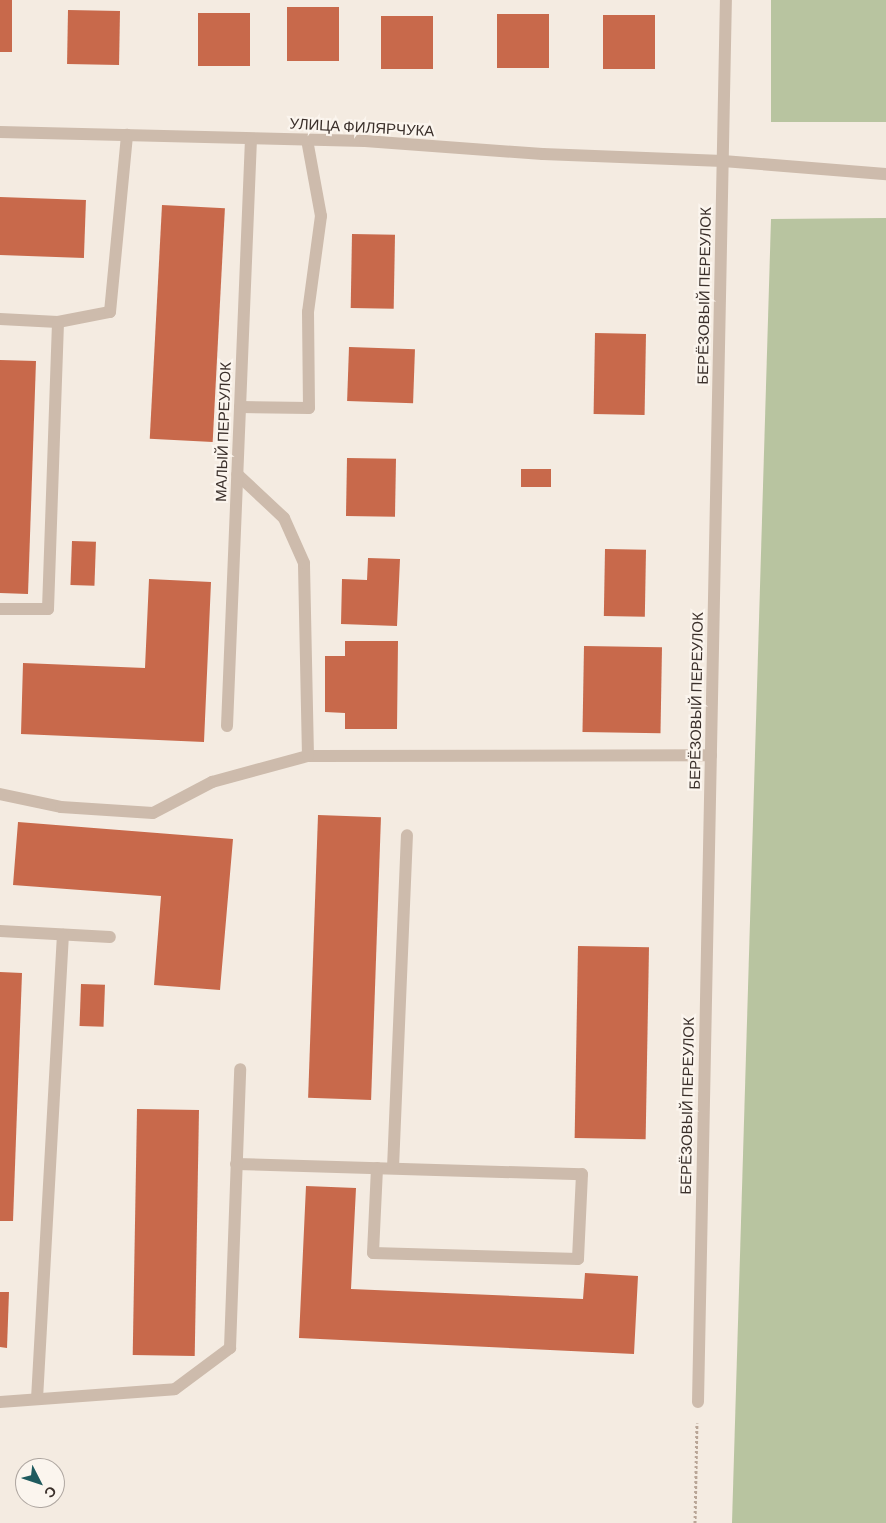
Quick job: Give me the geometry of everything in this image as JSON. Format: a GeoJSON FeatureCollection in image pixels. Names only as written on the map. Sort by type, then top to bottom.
{"type":"FeatureCollection","features":[{"type":"Feature","properties":{"kind":"street","name":"БЕРЁЗОВЫЙ ПЕРЕУЛОК"},"geometry":{"type":"LineString","coordinates":[[698,1402],[726,0]]}},
{"type":"Feature","properties":{"kind":"street","name":"УЛИЦА ФИЛЯРЧУКА"},"geometry":{"type":"LineString","coordinates":[[0,132],[365,141],[543,154],[723,161],[886,174]]}},
{"type":"Feature","properties":{"kind":"street"},"geometry":{"type":"LineString","coordinates":[[0,319],[58,322],[110,312],[128,135]]}},
{"type":"Feature","properties":{"kind":"street","name":"МАЛЫЙ ПЕРЕУЛОК"},"geometry":{"type":"LineString","coordinates":[[227,726],[251,139]]}},
{"type":"Feature","properties":{"kind":"street"},"geometry":{"type":"LineString","coordinates":[[240,408],[309,408],[308,312],[321,216],[307,140]]}},
{"type":"Feature","properties":{"kind":"street"},"geometry":{"type":"LineString","coordinates":[[0,609],[48,609],[58,322]]}},
{"type":"Feature","properties":{"kind":"street"},"geometry":{"type":"LineString","coordinates":[[237,474],[284,518],[304,563],[308,756]]}},
{"type":"Feature","properties":{"kind":"street"},"geometry":{"type":"LineString","coordinates":[[0,794],[62,807],[153,812],[212,782],[308,756],[711,755]]}},
{"type":"Feature","properties":{"kind":"street"},"geometry":{"type":"LineString","coordinates":[[393,1168],[407,835]]}},
{"type":"Feature","properties":{"kind":"street"},"geometry":{"type":"LineString","coordinates":[[0,931],[110,937]]}},
{"type":"Feature","properties":{"kind":"street"},"geometry":{"type":"LineString","coordinates":[[37,1399],[64,935]]}},
{"type":"Feature","properties":{"kind":"street"},"geometry":{"type":"LineString","coordinates":[[0,1402],[175,1389],[230,1348],[240,1069]]}},
{"type":"Feature","properties":{"kind":"street"},"geometry":{"type":"LineString","coordinates":[[236,1164],[393,1168],[582,1174],[578,1259],[373,1254],[377,1168]]}},
{"type":"Feature","properties":{"kind":"path"},"geometry":{"type":"LineString","coordinates":[[695,1523],[698,1402]]}},
{"type":"Feature","properties":{"kind":"green space"},"geometry":{"type":"Polygon","coordinates":[[[771,0],[886,0],[886,122],[771,122],[771,0]]]}},
{"type":"Feature","properties":{"kind":"green space"},"geometry":{"type":"Polygon","coordinates":[[[886,218],[886,1523],[732,1523],[771,219],[886,218]]]}},
{"type":"Feature","properties":{"kind":"building"},"geometry":{"type":"Polygon","coordinates":[[[0,0],[12,0],[12,52],[0,52],[0,0]]]}},
{"type":"Feature","properties":{"kind":"building"},"geometry":{"type":"Polygon","coordinates":[[[287,7],[339,7],[339,61],[287,61],[287,7]]]}},
{"type":"Feature","properties":{"kind":"building"},"geometry":{"type":"Polygon","coordinates":[[[68,10],[120,11],[119,65],[67,64],[68,10]]]}},
{"type":"Feature","properties":{"kind":"building"},"geometry":{"type":"Polygon","coordinates":[[[198,13],[250,13],[250,66],[198,66],[198,13]]]}},
{"type":"Feature","properties":{"kind":"building"},"geometry":{"type":"Polygon","coordinates":[[[497,14],[549,14],[549,68],[497,68],[497,14]]]}},
{"type":"Feature","properties":{"kind":"building"},"geometry":{"type":"Polygon","coordinates":[[[603,15],[655,15],[655,69],[603,69],[603,15]]]}},
{"type":"Feature","properties":{"kind":"building"},"geometry":{"type":"Polygon","coordinates":[[[381,16],[433,16],[433,69],[381,69],[381,16]]]}},
{"type":"Feature","properties":{"kind":"building"},"geometry":{"type":"Polygon","coordinates":[[[0,197],[86,200],[84,258],[0,255],[0,197]]]}},
{"type":"Feature","properties":{"kind":"building"},"geometry":{"type":"Polygon","coordinates":[[[162,205],[225,208],[213,442],[150,439],[162,205]]]}},
{"type":"Feature","properties":{"kind":"building"},"geometry":{"type":"Polygon","coordinates":[[[352,234],[395,235],[394,309],[351,308],[352,234]]]}},
{"type":"Feature","properties":{"kind":"building"},"geometry":{"type":"Polygon","coordinates":[[[595,333],[646,334],[645,415],[594,414],[595,333]]]}},
{"type":"Feature","properties":{"kind":"building"},"geometry":{"type":"Polygon","coordinates":[[[349,347],[415,349],[413,403],[347,401],[349,347]]]}},
{"type":"Feature","properties":{"kind":"building"},"geometry":{"type":"Polygon","coordinates":[[[0,360],[36,361],[28,594],[0,593],[0,360]]]}},
{"type":"Feature","properties":{"kind":"building"},"geometry":{"type":"Polygon","coordinates":[[[347,458],[396,459],[395,517],[346,516],[347,458]]]}},
{"type":"Feature","properties":{"kind":"building"},"geometry":{"type":"Polygon","coordinates":[[[521,469],[551,469],[551,487],[521,487],[521,469]]]}},
{"type":"Feature","properties":{"kind":"building"},"geometry":{"type":"Polygon","coordinates":[[[72,541],[96,542],[94,586],[70,585],[72,541]]]}},
{"type":"Feature","properties":{"kind":"building"},"geometry":{"type":"Polygon","coordinates":[[[605,549],[646,550],[645,617],[604,616],[605,549]]]}},
{"type":"Feature","properties":{"kind":"building"},"geometry":{"type":"Polygon","coordinates":[[[368,558],[400,559],[397,626],[341,624],[342,579],[367,580],[368,558]]]}},
{"type":"Feature","properties":{"kind":"building"},"geometry":{"type":"Polygon","coordinates":[[[149,579],[211,582],[204,742],[21,734],[23,663],[145,668],[149,579]]]}},
{"type":"Feature","properties":{"kind":"building"},"geometry":{"type":"Polygon","coordinates":[[[345,641],[398,641],[397,729],[345,729],[345,713],[325,712],[325,656],[345,656],[345,641]]]}},
{"type":"Feature","properties":{"kind":"building"},"geometry":{"type":"Polygon","coordinates":[[[584,646],[662,647],[660,733],[582,732],[584,646]]]}},
{"type":"Feature","properties":{"kind":"building"},"geometry":{"type":"Polygon","coordinates":[[[318,815],[381,817],[371,1100],[308,1098],[318,815]]]}},
{"type":"Feature","properties":{"kind":"building"},"geometry":{"type":"Polygon","coordinates":[[[18,822],[233,839],[220,990],[154,985],[161,896],[13,885],[18,822]]]}},
{"type":"Feature","properties":{"kind":"building"},"geometry":{"type":"Polygon","coordinates":[[[578,946],[649,947],[646,1139],[575,1138],[578,946]]]}},
{"type":"Feature","properties":{"kind":"building"},"geometry":{"type":"Polygon","coordinates":[[[0,972],[22,973],[13,1221],[0,1221],[0,972]]]}},
{"type":"Feature","properties":{"kind":"building"},"geometry":{"type":"Polygon","coordinates":[[[81,984],[105,985],[104,1027],[80,1026],[81,984]]]}},
{"type":"Feature","properties":{"kind":"building"},"geometry":{"type":"Polygon","coordinates":[[[137,1109],[199,1110],[195,1356],[133,1355],[137,1109]]]}},
{"type":"Feature","properties":{"kind":"building"},"geometry":{"type":"Polygon","coordinates":[[[306,1186],[356,1188],[351,1289],[583,1299],[585,1273],[638,1276],[634,1354],[299,1338],[306,1186]]]}},
{"type":"Feature","properties":{"kind":"building"},"geometry":{"type":"Polygon","coordinates":[[[0,1292],[9,1292],[7,1348],[0,1347],[0,1292]]]}}]}
